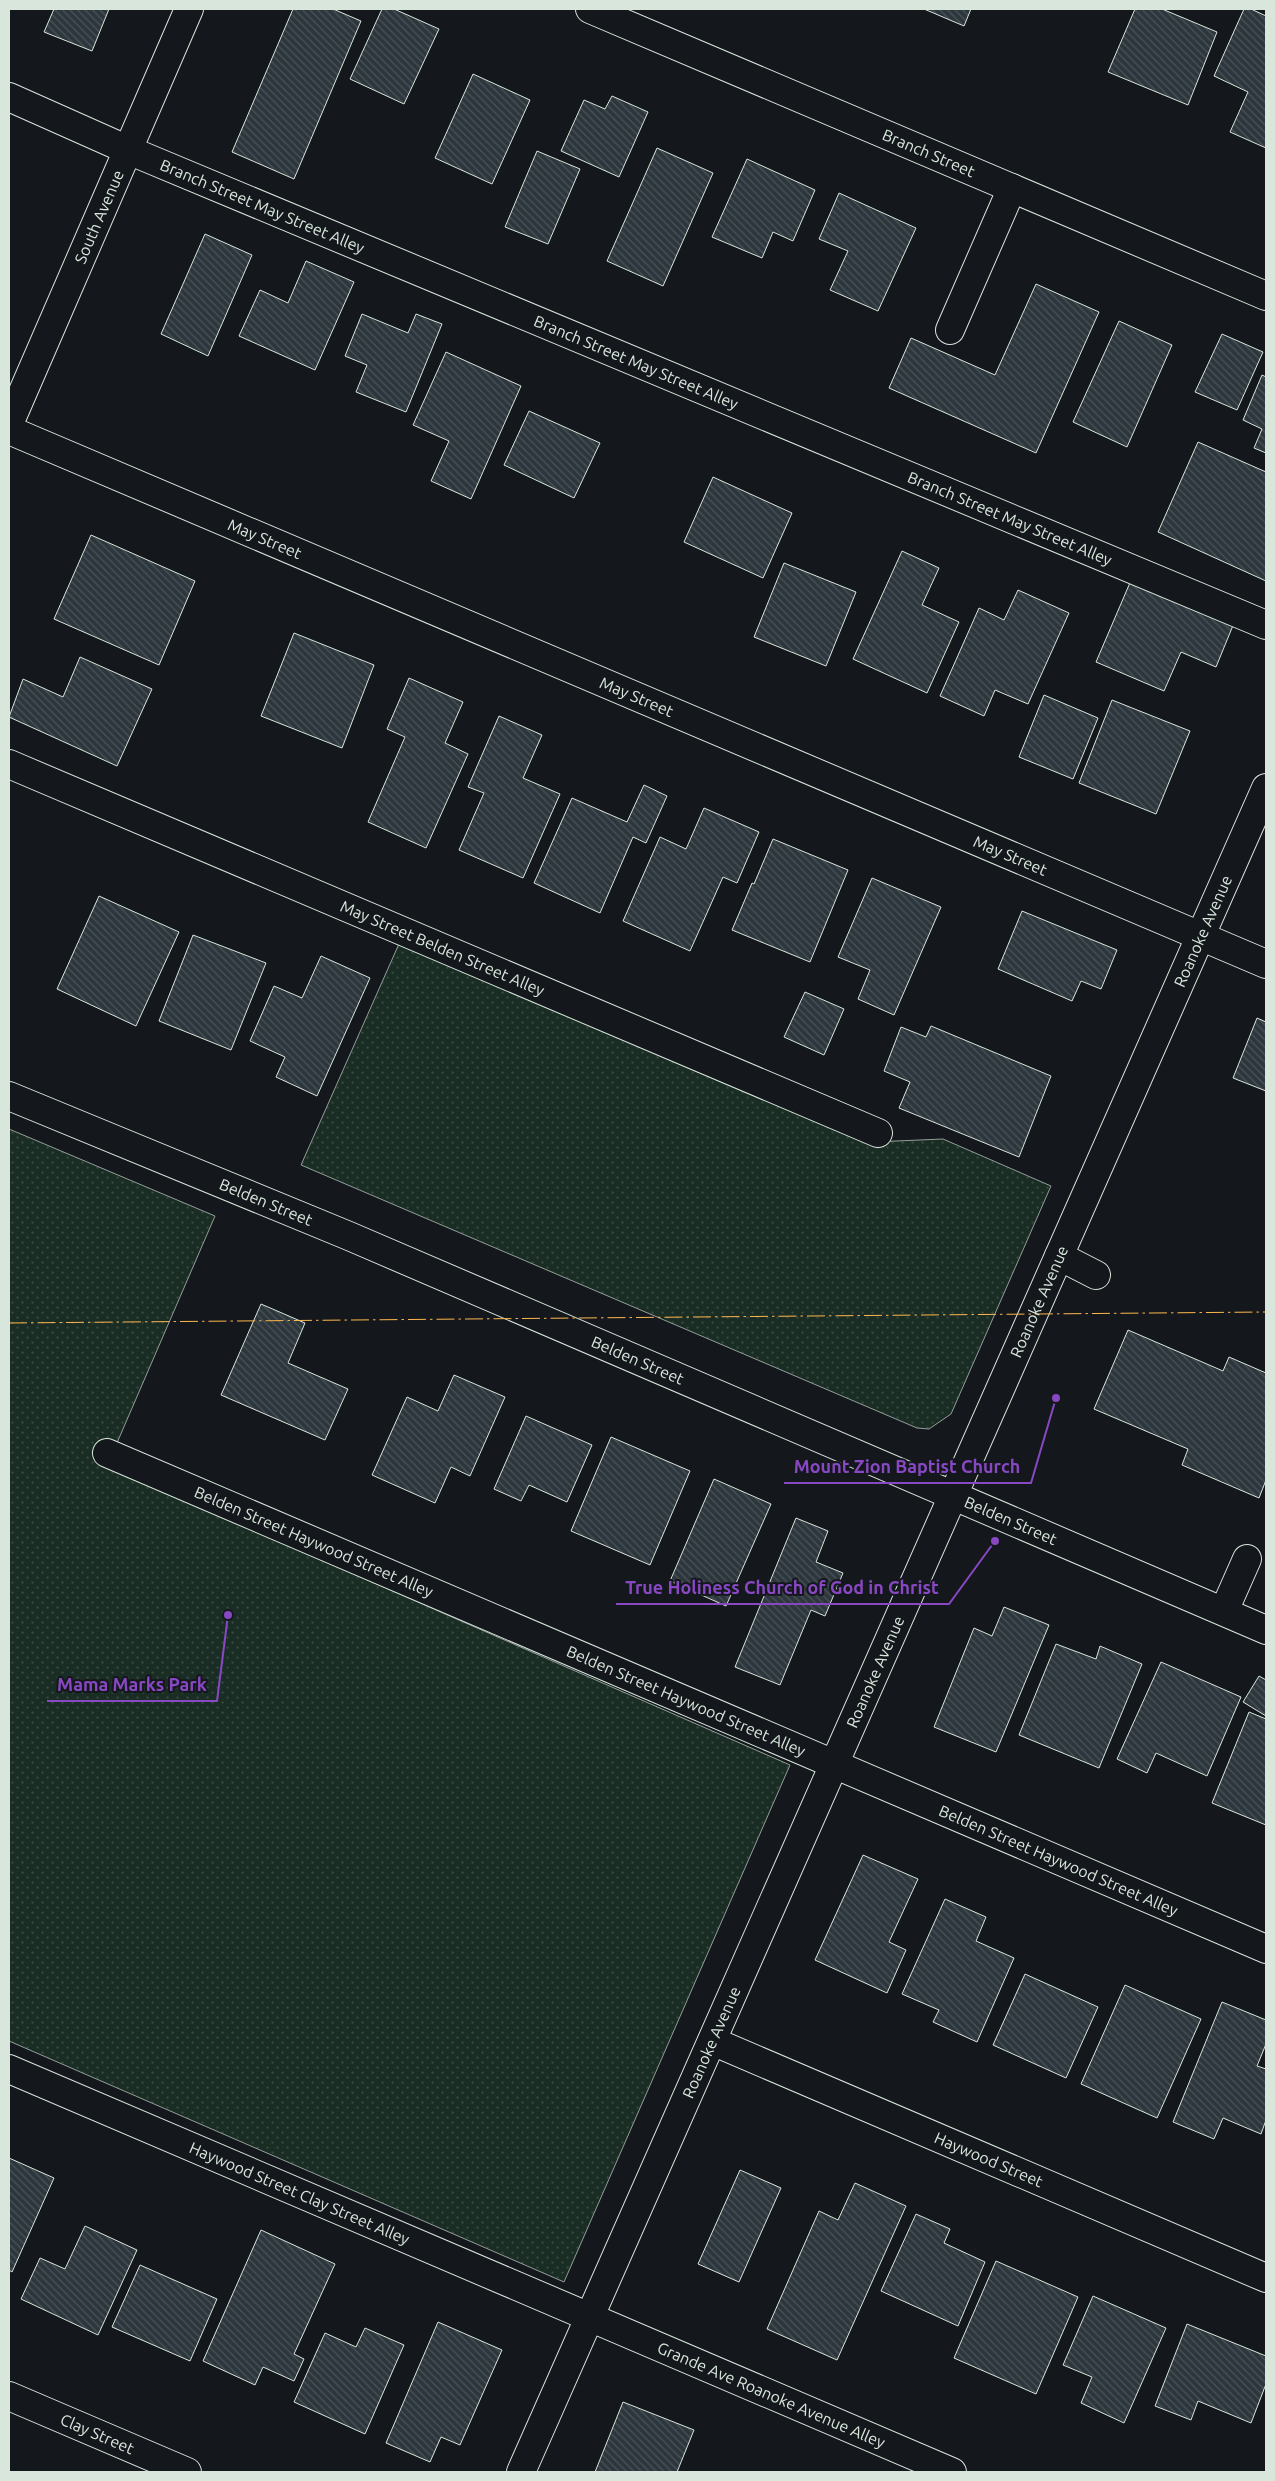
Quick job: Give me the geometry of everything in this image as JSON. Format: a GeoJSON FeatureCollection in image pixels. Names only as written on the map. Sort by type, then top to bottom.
{"type":"FeatureCollection","features":[{"type":"Feature","properties":{"kind":"street","name":"South Avenue"},"geometry":{"type":"LineString","coordinates":[[9,424],[189,9]]}},
{"type":"Feature","properties":{"kind":"street","name":"Branch Street"},"geometry":{"type":"LineString","coordinates":[[590,9],[1266,296]]}},
{"type":"Feature","properties":{"kind":"street","name":"Branch Street May Street Alley"},"geometry":{"type":"LineString","coordinates":[[9,97],[128,150],[1266,625]]}},
{"type":"Feature","properties":{"kind":"street"},"geometry":{"type":"LineString","coordinates":[[950,330],[1012,188]]}},
{"type":"Feature","properties":{"kind":"street","name":"May Street"},"geometry":{"type":"LineString","coordinates":[[9,430],[1266,964]]}},
{"type":"Feature","properties":{"kind":"street","name":"May Street Belden Street Alley"},"geometry":{"type":"LineString","coordinates":[[9,764],[878,1133]]}},
{"type":"Feature","properties":{"kind":"street","name":"Roanoke Avenue"},"geometry":{"type":"LineString","coordinates":[[522,2472],[1266,788]]}},
{"type":"Feature","properties":{"kind":"street","name":"Belden Street"},"geometry":{"type":"LineString","coordinates":[[9,1096],[359,1240],[1266,1630]]}},
{"type":"Feature","properties":{"kind":"street"},"geometry":{"type":"LineString","coordinates":[[1059,1256],[1096,1275]]}},
{"type":"Feature","properties":{"kind":"street","name":"Belden Street Haywood Street Alley"},"geometry":{"type":"LineString","coordinates":[[107,1453],[1266,1949]]}},
{"type":"Feature","properties":{"kind":"street"},"geometry":{"type":"LineString","coordinates":[[1224,1611],[1247,1559]]}},
{"type":"Feature","properties":{"kind":"street","name":"Haywood Street"},"geometry":{"type":"LineString","coordinates":[[712,2041],[1266,2278]]}},
{"type":"Feature","properties":{"kind":"street","name":"Haywood Street Clay Street Alley"},"geometry":{"type":"LineString","coordinates":[[9,2070],[590,2317]]}},
{"type":"Feature","properties":{"kind":"street","name":"Grande Ave Roanoke Avenue Alley"},"geometry":{"type":"LineString","coordinates":[[590,2317],[952,2472]]}},
{"type":"Feature","properties":{"kind":"street","name":"Clay Street"},"geometry":{"type":"LineString","coordinates":[[9,2396],[187,2472]]}},
{"type":"Feature","properties":{"kind":"green space"},"geometry":{"type":"Polygon","coordinates":[[[402,937],[873,1142],[943,1139],[1051,1186],[951,1414],[929,1429],[917,1428],[301,1165],[402,937]]]}},
{"type":"Feature","properties":{"kind":"green space"},"geometry":{"type":"Polygon","coordinates":[[[9,1129],[215,1216],[107,1466],[790,1765],[564,2282],[9,2041],[9,1129]]]}},
{"type":"Feature","properties":{"kind":"building"},"geometry":{"type":"Polygon","coordinates":[[[54,9],[109,9],[92,51],[44,32],[54,9]]]}},
{"type":"Feature","properties":{"kind":"building"},"geometry":{"type":"Polygon","coordinates":[[[293,9],[333,9],[361,21],[294,179],[232,152],[293,9]]]}},
{"type":"Feature","properties":{"kind":"building"},"geometry":{"type":"Polygon","coordinates":[[[382,9],[394,9],[439,29],[404,104],[350,79],[382,9]]]}},
{"type":"Feature","properties":{"kind":"building"},"geometry":{"type":"Polygon","coordinates":[[[924,9],[971,9],[964,26],[924,9]]]}},
{"type":"Feature","properties":{"kind":"building"},"geometry":{"type":"Polygon","coordinates":[[[1135,9],[1162,9],[1217,32],[1188,105],[1108,72],[1135,9]]]}},
{"type":"Feature","properties":{"kind":"building"},"geometry":{"type":"Polygon","coordinates":[[[1244,9],[1251,9],[1266,16],[1266,148],[1230,132],[1248,92],[1214,76],[1244,9]]]}},
{"type":"Feature","properties":{"kind":"building"},"geometry":{"type":"Polygon","coordinates":[[[473,74],[530,100],[492,184],[435,158],[473,74]]]}},
{"type":"Feature","properties":{"kind":"building"},"geometry":{"type":"Polygon","coordinates":[[[612,96],[648,112],[619,177],[561,151],[584,100],[605,109],[612,96]]]}},
{"type":"Feature","properties":{"kind":"building"},"geometry":{"type":"Polygon","coordinates":[[[657,148],[713,173],[663,286],[607,261],[657,148]]]}},
{"type":"Feature","properties":{"kind":"building"},"geometry":{"type":"Polygon","coordinates":[[[537,151],[580,169],[548,244],[505,227],[537,151]]]}},
{"type":"Feature","properties":{"kind":"building"},"geometry":{"type":"Polygon","coordinates":[[[747,159],[815,190],[793,241],[773,232],[762,258],[712,237],[747,159]]]}},
{"type":"Feature","properties":{"kind":"building"},"geometry":{"type":"Polygon","coordinates":[[[839,193],[916,228],[878,311],[830,290],[848,251],[819,239],[839,193]]]}},
{"type":"Feature","properties":{"kind":"building"},"geometry":{"type":"Polygon","coordinates":[[[205,234],[252,255],[208,356],[161,334],[205,234]]]}},
{"type":"Feature","properties":{"kind":"building"},"geometry":{"type":"Polygon","coordinates":[[[306,261],[354,282],[315,370],[239,336],[260,290],[288,303],[306,261]]]}},
{"type":"Feature","properties":{"kind":"building"},"geometry":{"type":"Polygon","coordinates":[[[1036,284],[1099,312],[1036,453],[889,388],[911,338],[995,375],[1036,284]]]}},
{"type":"Feature","properties":{"kind":"building"},"geometry":{"type":"Polygon","coordinates":[[[362,314],[408,333],[416,314],[442,324],[406,412],[356,392],[367,365],[345,356],[362,314]]]}},
{"type":"Feature","properties":{"kind":"building"},"geometry":{"type":"Polygon","coordinates":[[[1119,321],[1172,345],[1127,447],[1073,422],[1119,321]]]}},
{"type":"Feature","properties":{"kind":"building"},"geometry":{"type":"Polygon","coordinates":[[[1222,334],[1263,352],[1237,410],[1195,392],[1222,334]]]}},
{"type":"Feature","properties":{"kind":"building"},"geometry":{"type":"Polygon","coordinates":[[[446,352],[521,386],[471,499],[431,481],[449,441],[413,425],[446,352]]]}},
{"type":"Feature","properties":{"kind":"building"},"geometry":{"type":"Polygon","coordinates":[[[1262,375],[1266,377],[1266,453],[1254,448],[1262,429],[1243,420],[1262,375]]]}},
{"type":"Feature","properties":{"kind":"building"},"geometry":{"type":"Polygon","coordinates":[[[529,411],[600,443],[574,498],[504,465],[529,411]]]}},
{"type":"Feature","properties":{"kind":"building"},"geometry":{"type":"Polygon","coordinates":[[[1198,442],[1266,472],[1266,581],[1158,532],[1198,442]]]}},
{"type":"Feature","properties":{"kind":"building"},"geometry":{"type":"Polygon","coordinates":[[[713,477],[792,513],[763,578],[684,542],[713,477]]]}},
{"type":"Feature","properties":{"kind":"building"},"geometry":{"type":"Polygon","coordinates":[[[91,535],[195,581],[159,665],[54,619],[91,535]]]}},
{"type":"Feature","properties":{"kind":"building"},"geometry":{"type":"Polygon","coordinates":[[[902,551],[939,568],[922,605],[959,622],[927,693],[853,659],[902,551]]]}},
{"type":"Feature","properties":{"kind":"building"},"geometry":{"type":"Polygon","coordinates":[[[784,563],[856,592],[826,666],[754,637],[784,563]]]}},
{"type":"Feature","properties":{"kind":"building"},"geometry":{"type":"Polygon","coordinates":[[[1132,578],[1234,623],[1216,667],[1181,652],[1164,691],[1096,662],[1132,578]]]}},
{"type":"Feature","properties":{"kind":"building"},"geometry":{"type":"Polygon","coordinates":[[[1018,590],[1069,613],[1028,704],[995,690],[984,716],[940,696],[979,608],[1004,620],[1018,590]]]}},
{"type":"Feature","properties":{"kind":"building"},"geometry":{"type":"Polygon","coordinates":[[[294,633],[374,665],[342,748],[261,716],[294,633]]]}},
{"type":"Feature","properties":{"kind":"building"},"geometry":{"type":"Polygon","coordinates":[[[80,657],[152,689],[117,766],[9,717],[23,679],[63,697],[80,657]]]}},
{"type":"Feature","properties":{"kind":"building"},"geometry":{"type":"Polygon","coordinates":[[[409,678],[463,702],[445,743],[468,754],[426,848],[368,822],[405,737],[387,729],[409,678]]]}},
{"type":"Feature","properties":{"kind":"building"},"geometry":{"type":"Polygon","coordinates":[[[1044,695],[1098,718],[1073,779],[1019,757],[1044,695]]]}},
{"type":"Feature","properties":{"kind":"building"},"geometry":{"type":"Polygon","coordinates":[[[1112,700],[1190,731],[1156,814],[1079,783],[1112,700]]]}},
{"type":"Feature","properties":{"kind":"building"},"geometry":{"type":"Polygon","coordinates":[[[499,716],[542,735],[523,778],[560,794],[523,878],[459,850],[484,793],[468,787],[499,716]]]}},
{"type":"Feature","properties":{"kind":"building"},"geometry":{"type":"Polygon","coordinates":[[[644,785],[667,796],[646,843],[633,837],[600,913],[534,883],[572,798],[627,822],[644,785]]]}},
{"type":"Feature","properties":{"kind":"building"},"geometry":{"type":"Polygon","coordinates":[[[704,808],[759,832],[737,883],[723,877],[690,951],[623,921],[660,837],[686,849],[704,808]]]}},
{"type":"Feature","properties":{"kind":"building"},"geometry":{"type":"Polygon","coordinates":[[[773,839],[848,870],[810,962],[732,930],[773,839]]]}},
{"type":"Feature","properties":{"kind":"building"},"geometry":{"type":"Polygon","coordinates":[[[872,878],[941,907],[894,1015],[858,999],[870,970],[838,957],[872,878]]]}},
{"type":"Feature","properties":{"kind":"building"},"geometry":{"type":"Polygon","coordinates":[[[99,896],[179,932],[136,1026],[57,989],[99,896]]]}},
{"type":"Feature","properties":{"kind":"building"},"geometry":{"type":"Polygon","coordinates":[[[1022,911],[1117,950],[1101,989],[1081,981],[1072,1001],[998,969],[1022,911]]]}},
{"type":"Feature","properties":{"kind":"building"},"geometry":{"type":"Polygon","coordinates":[[[193,935],[266,963],[231,1050],[159,1021],[193,935]]]}},
{"type":"Feature","properties":{"kind":"building"},"geometry":{"type":"Polygon","coordinates":[[[321,956],[370,978],[317,1096],[276,1077],[285,1057],[250,1041],[274,986],[302,998],[321,956]]]}},
{"type":"Feature","properties":{"kind":"building"},"geometry":{"type":"Polygon","coordinates":[[[805,992],[844,1009],[824,1055],[784,1037],[805,992]]]}},
{"type":"Feature","properties":{"kind":"building"},"geometry":{"type":"Polygon","coordinates":[[[1257,1018],[1266,1022],[1266,1091],[1233,1078],[1257,1018]]]}},
{"type":"Feature","properties":{"kind":"building"},"geometry":{"type":"Polygon","coordinates":[[[931,1026],[1051,1076],[1019,1157],[899,1108],[910,1082],[884,1071],[901,1027],[926,1037],[931,1026]]]}},
{"type":"Feature","properties":{"kind":"building"},"geometry":{"type":"Polygon","coordinates":[[[261,1304],[305,1323],[288,1363],[348,1389],[325,1440],[221,1395],[261,1304]]]}},
{"type":"Feature","properties":{"kind":"building"},"geometry":{"type":"Polygon","coordinates":[[[1128,1330],[1223,1371],[1229,1357],[1266,1373],[1266,1480],[1259,1498],[1182,1465],[1188,1449],[1094,1409],[1128,1330]]]}},
{"type":"Feature","properties":{"kind":"building"},"geometry":{"type":"Polygon","coordinates":[[[454,1375],[505,1397],[470,1476],[451,1467],[435,1503],[372,1475],[407,1397],[438,1411],[454,1375]]]}},
{"type":"Feature","properties":{"kind":"building"},"geometry":{"type":"Polygon","coordinates":[[[526,1416],[592,1445],[567,1502],[529,1485],[521,1501],[494,1489],[526,1416]]]}},
{"type":"Feature","properties":{"kind":"building"},"geometry":{"type":"Polygon","coordinates":[[[611,1437],[690,1471],[650,1565],[571,1531],[611,1437]]]}},
{"type":"Feature","properties":{"kind":"building"},"geometry":{"type":"Polygon","coordinates":[[[714,1479],[771,1504],[726,1606],[670,1581],[714,1479]]]}},
{"type":"Feature","properties":{"kind":"building"},"geometry":{"type":"Polygon","coordinates":[[[796,1518],[828,1531],[816,1562],[843,1573],[825,1616],[811,1610],[780,1685],[735,1667],[796,1518]]]}},
{"type":"Feature","properties":{"kind":"building"},"geometry":{"type":"Polygon","coordinates":[[[1004,1607],[1049,1625],[996,1752],[934,1727],[974,1628],[992,1636],[1004,1607]]]}},
{"type":"Feature","properties":{"kind":"building"},"geometry":{"type":"Polygon","coordinates":[[[1056,1644],[1096,1659],[1100,1646],[1142,1664],[1099,1768],[1019,1735],[1056,1644]]]}},
{"type":"Feature","properties":{"kind":"building"},"geometry":{"type":"Polygon","coordinates":[[[1161,1662],[1241,1697],[1207,1776],[1156,1753],[1147,1773],[1117,1759],[1161,1662]]]}},
{"type":"Feature","properties":{"kind":"building"},"geometry":{"type":"Polygon","coordinates":[[[1259,1676],[1266,1680],[1266,1716],[1243,1702],[1259,1676]]]}},
{"type":"Feature","properties":{"kind":"building"},"geometry":{"type":"Polygon","coordinates":[[[1249,1712],[1266,1719],[1266,1825],[1212,1803],[1249,1712]]]}},
{"type":"Feature","properties":{"kind":"building"},"geometry":{"type":"Polygon","coordinates":[[[863,1855],[918,1879],[889,1942],[906,1950],[887,1993],[815,1960],[863,1855]]]}},
{"type":"Feature","properties":{"kind":"building"},"geometry":{"type":"Polygon","coordinates":[[[945,1899],[986,1917],[976,1941],[1014,1958],[977,2042],[933,2022],[939,2010],[902,1994],[945,1899]]]}},
{"type":"Feature","properties":{"kind":"building"},"geometry":{"type":"Polygon","coordinates":[[[1025,1974],[1098,2007],[1066,2078],[993,2045],[1025,1974]]]}},
{"type":"Feature","properties":{"kind":"building"},"geometry":{"type":"Polygon","coordinates":[[[1125,1985],[1201,2019],[1157,2118],[1081,2084],[1125,1985]]]}},
{"type":"Feature","properties":{"kind":"building"},"geometry":{"type":"Polygon","coordinates":[[[1222,2002],[1266,2020],[1266,2044],[1257,2066],[1266,2069],[1266,2120],[1261,2134],[1223,2118],[1214,2139],[1173,2122],[1222,2002]]]}},
{"type":"Feature","properties":{"kind":"building"},"geometry":{"type":"Polygon","coordinates":[[[9,2158],[54,2178],[12,2272],[9,2270],[9,2158]]]}},
{"type":"Feature","properties":{"kind":"building"},"geometry":{"type":"Polygon","coordinates":[[[740,2170],[781,2188],[739,2282],[698,2264],[740,2170]]]}},
{"type":"Feature","properties":{"kind":"building"},"geometry":{"type":"Polygon","coordinates":[[[855,2183],[906,2206],[837,2360],[767,2329],[819,2211],[838,2220],[855,2183]]]}},
{"type":"Feature","properties":{"kind":"building"},"geometry":{"type":"Polygon","coordinates":[[[916,2214],[950,2229],[944,2243],[985,2262],[958,2326],[881,2291],[916,2214]]]}},
{"type":"Feature","properties":{"kind":"building"},"geometry":{"type":"Polygon","coordinates":[[[85,2226],[137,2250],[98,2335],[21,2299],[40,2258],[65,2269],[85,2226]]]}},
{"type":"Feature","properties":{"kind":"building"},"geometry":{"type":"Polygon","coordinates":[[[261,2230],[335,2264],[294,2354],[304,2359],[294,2381],[263,2367],[255,2385],[203,2361],[261,2230]]]}},
{"type":"Feature","properties":{"kind":"building"},"geometry":{"type":"Polygon","coordinates":[[[996,2261],[1078,2297],[1036,2394],[954,2358],[996,2261]]]}},
{"type":"Feature","properties":{"kind":"building"},"geometry":{"type":"Polygon","coordinates":[[[140,2265],[217,2299],[190,2361],[112,2327],[140,2265]]]}},
{"type":"Feature","properties":{"kind":"building"},"geometry":{"type":"Polygon","coordinates":[[[1093,2296],[1166,2328],[1124,2423],[1081,2403],[1092,2377],[1063,2365],[1093,2296]]]}},
{"type":"Feature","properties":{"kind":"building"},"geometry":{"type":"Polygon","coordinates":[[[438,2322],[502,2350],[460,2445],[441,2437],[430,2462],[386,2443],[438,2322]]]}},
{"type":"Feature","properties":{"kind":"building"},"geometry":{"type":"Polygon","coordinates":[[[1187,2324],[1266,2356],[1266,2384],[1251,2423],[1198,2401],[1191,2420],[1155,2406],[1187,2324]]]}},
{"type":"Feature","properties":{"kind":"building"},"geometry":{"type":"Polygon","coordinates":[[[365,2328],[404,2345],[365,2434],[294,2402],[325,2333],[356,2347],[365,2328]]]}},
{"type":"Feature","properties":{"kind":"building"},"geometry":{"type":"Polygon","coordinates":[[[623,2402],[694,2430],[677,2472],[595,2472],[623,2402]]]}},
{"type":"Feature","properties":{"kind":"power"},"geometry":{"type":"LineString","coordinates":[[9,1323],[1266,1312]]}},
{"type":"Feature","properties":{"kind":"place","name":"Mount Zion Baptist Church"},"geometry":{"type":"Point","coordinates":[1056,1398]}},
{"type":"Feature","properties":{"kind":"place","name":"True Holiness Church of God in Christ"},"geometry":{"type":"Point","coordinates":[995,1541]}},
{"type":"Feature","properties":{"kind":"place","name":"Mama Marks Park"},"geometry":{"type":"Point","coordinates":[228,1615]}}]}
